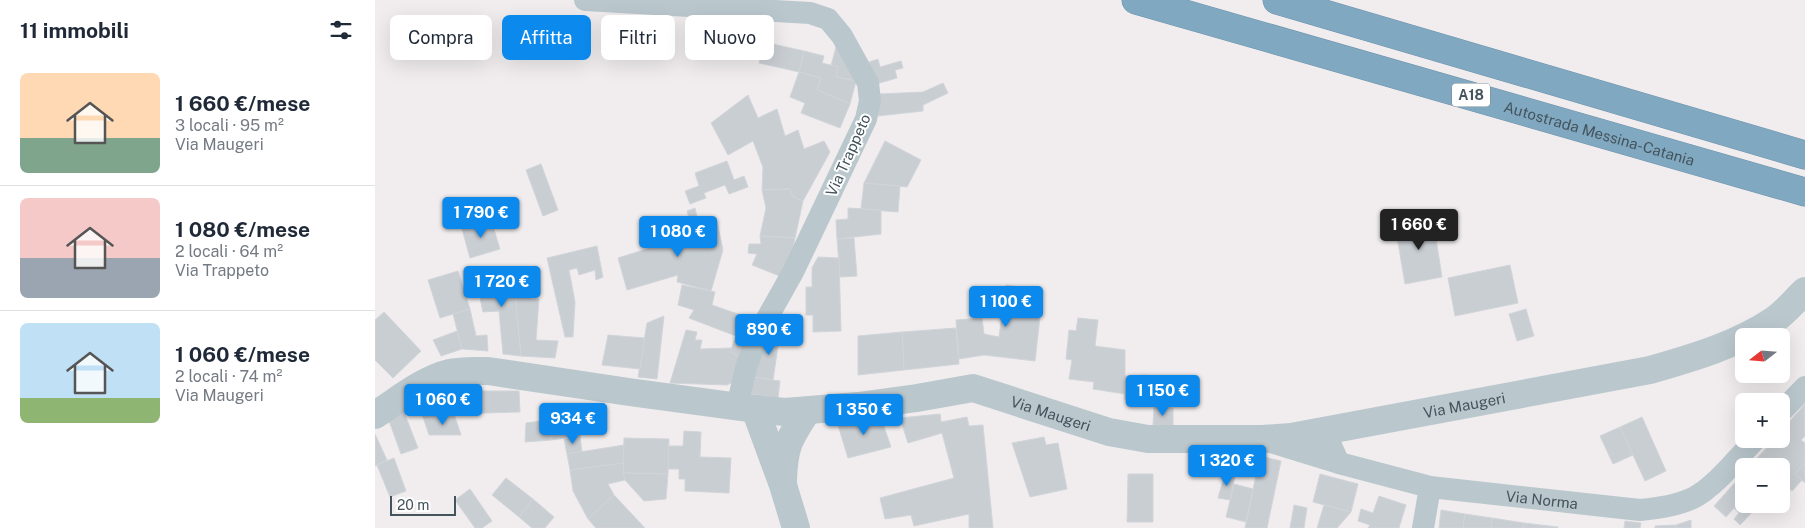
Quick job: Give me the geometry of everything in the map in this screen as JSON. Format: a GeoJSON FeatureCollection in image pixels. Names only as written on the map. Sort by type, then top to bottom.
{"type":"FeatureCollection","features":[{"type":"Feature","properties":{"kind":"highway","name":"Autostrada Messina-Catania"},"geometry":{"type":"LineString","coordinates":[[1136,0],[1805,192]]}},
{"type":"Feature","properties":{"kind":"highway","name":"A18"},"geometry":{"type":"LineString","coordinates":[[1277,0],[1805,154]]}},
{"type":"Feature","properties":{"kind":"street","name":"Via Trappeto"},"geometry":{"type":"LineString","coordinates":[[585,0],[810,13],[828,19],[842,36],[868,83],[870,100],[867,119],[793,272],[760,331],[746,368],[746,408]]}},
{"type":"Feature","properties":{"kind":"street","name":"Via Maugeri"},"geometry":{"type":"LineString","coordinates":[[375,415],[427,382],[448,374],[465,371],[488,371],[746,408],[807,411],[917,398],[973,388],[1109,432],[1148,439],[1262,440],[1327,431],[1649,370],[1697,356],[1738,339],[1775,320],[1805,291]]}},
{"type":"Feature","properties":{"kind":"street"},"geometry":{"type":"LineString","coordinates":[[1790,403],[1805,387]]}},
{"type":"Feature","properties":{"kind":"street"},"geometry":{"type":"LineString","coordinates":[[746,408],[759,424],[783,485],[796,528]]}},
{"type":"Feature","properties":{"kind":"street"},"geometry":{"type":"LineString","coordinates":[[783,485],[784,458],[788,441],[807,411]]}},
{"type":"Feature","properties":{"kind":"street"},"geometry":{"type":"LineString","coordinates":[[1327,431],[1339,463]]}},
{"type":"Feature","properties":{"kind":"street","name":"Via Norma"},"geometry":{"type":"LineString","coordinates":[[1262,440],[1430,487],[1640,510],[1668,506],[1694,497],[1708,487],[1747,448]]}},
{"type":"Feature","properties":{"kind":"street"},"geometry":{"type":"LineString","coordinates":[[1423,528],[1430,487]]}},
{"type":"Feature","properties":{"kind":"building"},"geometry":{"type":"Polygon","coordinates":[[[774,44],[804,51],[799,72],[759,63],[760,60],[774,60],[774,44]]]}},
{"type":"Feature","properties":{"kind":"building"},"geometry":{"type":"Polygon","coordinates":[[[836,47],[856,81],[836,77],[838,67],[831,66],[836,47]]]}},
{"type":"Feature","properties":{"kind":"building"},"geometry":{"type":"Polygon","coordinates":[[[804,51],[824,56],[822,63],[838,67],[836,77],[856,81],[850,104],[817,90],[821,78],[799,72],[804,51]]]}},
{"type":"Feature","properties":{"kind":"building"},"geometry":{"type":"Polygon","coordinates":[[[878,59],[880,67],[901,61],[903,68],[895,70],[897,78],[876,84],[869,62],[878,59]]]}},
{"type":"Feature","properties":{"kind":"building"},"geometry":{"type":"Polygon","coordinates":[[[799,72],[821,78],[817,90],[850,104],[840,128],[801,113],[805,103],[790,97],[799,72]]]}},
{"type":"Feature","properties":{"kind":"building"},"geometry":{"type":"Polygon","coordinates":[[[943,83],[948,93],[923,105],[923,111],[878,116],[879,94],[923,92],[943,83]]]}},
{"type":"Feature","properties":{"kind":"building"},"geometry":{"type":"Polygon","coordinates":[[[748,95],[758,118],[777,109],[785,136],[798,130],[804,149],[824,141],[830,152],[803,201],[793,197],[790,189],[762,190],[763,167],[753,141],[728,155],[711,123],[748,95]]]}},
{"type":"Feature","properties":{"kind":"building"},"geometry":{"type":"Polygon","coordinates":[[[885,141],[921,160],[907,187],[864,183],[885,141]]]}},
{"type":"Feature","properties":{"kind":"building"},"geometry":{"type":"Polygon","coordinates":[[[727,161],[734,180],[744,176],[748,187],[729,194],[725,185],[704,193],[706,198],[690,204],[685,191],[699,186],[695,173],[727,161]]]}},
{"type":"Feature","properties":{"kind":"building"},"geometry":{"type":"Polygon","coordinates":[[[541,164],[558,210],[543,216],[526,170],[541,164]]]}},
{"type":"Feature","properties":{"kind":"building"},"geometry":{"type":"Polygon","coordinates":[[[864,183],[900,186],[898,212],[861,209],[864,183]]]}},
{"type":"Feature","properties":{"kind":"building"},"geometry":{"type":"Polygon","coordinates":[[[790,189],[793,197],[803,201],[795,238],[760,236],[766,208],[762,190],[790,189]]]}},
{"type":"Feature","properties":{"kind":"building"},"geometry":{"type":"Polygon","coordinates":[[[487,207],[491,220],[462,229],[458,216],[487,207]]]}},
{"type":"Feature","properties":{"kind":"building"},"geometry":{"type":"Polygon","coordinates":[[[695,208],[698,221],[716,217],[723,250],[711,291],[677,282],[678,275],[627,290],[618,258],[694,234],[687,211],[695,208]]]}},
{"type":"Feature","properties":{"kind":"building"},"geometry":{"type":"Polygon","coordinates":[[[848,208],[881,210],[881,234],[837,239],[836,220],[848,219],[848,208]]]}},
{"type":"Feature","properties":{"kind":"building"},"geometry":{"type":"Polygon","coordinates":[[[1433,219],[1442,277],[1405,284],[1395,225],[1433,219]]]}},
{"type":"Feature","properties":{"kind":"building"},"geometry":{"type":"Polygon","coordinates":[[[491,220],[500,249],[470,258],[462,229],[491,220]]]}},
{"type":"Feature","properties":{"kind":"building"},"geometry":{"type":"Polygon","coordinates":[[[760,236],[795,238],[791,258],[782,277],[752,265],[757,254],[748,253],[749,244],[761,244],[760,236]]]}},
{"type":"Feature","properties":{"kind":"building"},"geometry":{"type":"Polygon","coordinates":[[[854,238],[857,276],[840,277],[837,239],[854,238]]]}},
{"type":"Feature","properties":{"kind":"building"},"geometry":{"type":"Polygon","coordinates":[[[597,246],[603,277],[596,280],[595,270],[579,275],[577,268],[569,270],[575,302],[573,337],[565,337],[547,258],[597,246]]]}},
{"type":"Feature","properties":{"kind":"building"},"geometry":{"type":"Polygon","coordinates":[[[818,257],[839,258],[841,331],[813,332],[813,315],[806,315],[806,287],[812,287],[812,268],[818,257]]]}},
{"type":"Feature","properties":{"kind":"building"},"geometry":{"type":"Polygon","coordinates":[[[1510,265],[1518,303],[1455,316],[1448,278],[1510,265]]]}},
{"type":"Feature","properties":{"kind":"building"},"geometry":{"type":"Polygon","coordinates":[[[458,271],[470,309],[440,318],[428,280],[458,271]]]}},
{"type":"Feature","properties":{"kind":"building"},"geometry":{"type":"Polygon","coordinates":[[[513,273],[521,356],[503,354],[499,311],[483,312],[476,279],[513,273]]]}},
{"type":"Feature","properties":{"kind":"building"},"geometry":{"type":"Polygon","coordinates":[[[513,273],[533,275],[531,299],[539,299],[536,340],[558,341],[555,358],[521,356],[513,273]]]}},
{"type":"Feature","properties":{"kind":"building"},"geometry":{"type":"Polygon","coordinates":[[[682,285],[715,292],[712,305],[755,320],[742,357],[730,352],[736,336],[689,318],[694,310],[678,305],[682,285]]]}},
{"type":"Feature","properties":{"kind":"building"},"geometry":{"type":"Polygon","coordinates":[[[1006,285],[1043,290],[1035,361],[984,355],[959,359],[956,320],[982,318],[984,334],[999,337],[1006,285]]]}},
{"type":"Feature","properties":{"kind":"building"},"geometry":{"type":"Polygon","coordinates":[[[470,309],[476,336],[487,335],[488,351],[462,349],[453,314],[470,309]]]}},
{"type":"Feature","properties":{"kind":"building"},"geometry":{"type":"Polygon","coordinates":[[[1526,309],[1534,336],[1517,341],[1509,314],[1526,309]]]}},
{"type":"Feature","properties":{"kind":"building"},"geometry":{"type":"Polygon","coordinates":[[[384,312],[421,351],[393,378],[375,360],[375,320],[384,312]]]}},
{"type":"Feature","properties":{"kind":"building"},"geometry":{"type":"Polygon","coordinates":[[[664,316],[657,379],[638,377],[647,323],[664,316]]]}},
{"type":"Feature","properties":{"kind":"building"},"geometry":{"type":"Polygon","coordinates":[[[1078,318],[1098,320],[1095,346],[1125,350],[1125,394],[1093,389],[1094,382],[1069,379],[1072,360],[1066,359],[1069,330],[1076,331],[1078,318]]]}},
{"type":"Feature","properties":{"kind":"building"},"geometry":{"type":"Polygon","coordinates":[[[772,326],[781,326],[773,380],[754,377],[772,326]]]}},
{"type":"Feature","properties":{"kind":"building"},"geometry":{"type":"Polygon","coordinates":[[[956,328],[959,364],[904,370],[902,332],[956,328]]]}},
{"type":"Feature","properties":{"kind":"building"},"geometry":{"type":"Polygon","coordinates":[[[686,330],[697,332],[695,340],[702,340],[700,349],[732,348],[730,352],[742,357],[735,381],[727,385],[670,383],[686,330]]]}},
{"type":"Feature","properties":{"kind":"building"},"geometry":{"type":"Polygon","coordinates":[[[457,331],[462,349],[441,356],[433,340],[457,331]]]}},
{"type":"Feature","properties":{"kind":"building"},"geometry":{"type":"Polygon","coordinates":[[[902,332],[904,370],[858,375],[858,336],[902,332]]]}},
{"type":"Feature","properties":{"kind":"building"},"geometry":{"type":"Polygon","coordinates":[[[608,335],[645,338],[640,369],[602,365],[608,335]]]}},
{"type":"Feature","properties":{"kind":"building"},"geometry":{"type":"Polygon","coordinates":[[[1147,375],[1148,387],[1138,388],[1139,399],[1125,400],[1124,376],[1147,375]]]}},
{"type":"Feature","properties":{"kind":"building"},"geometry":{"type":"Polygon","coordinates":[[[754,377],[780,381],[778,398],[751,394],[754,377]]]}},
{"type":"Feature","properties":{"kind":"building"},"geometry":{"type":"Polygon","coordinates":[[[441,390],[451,391],[454,414],[424,420],[417,403],[441,390]]]}},
{"type":"Feature","properties":{"kind":"building"},"geometry":{"type":"Polygon","coordinates":[[[451,391],[519,391],[520,412],[454,414],[451,391]]]}},
{"type":"Feature","properties":{"kind":"building"},"geometry":{"type":"Polygon","coordinates":[[[559,403],[594,410],[591,425],[583,424],[580,436],[551,440],[559,403]]]}},
{"type":"Feature","properties":{"kind":"building"},"geometry":{"type":"Polygon","coordinates":[[[1805,404],[1805,436],[1801,440],[1805,443],[1805,462],[1795,474],[1802,480],[1792,491],[1790,489],[1790,458],[1757,458],[1766,448],[1790,448],[1790,421],[1805,404]]]}},
{"type":"Feature","properties":{"kind":"building"},"geometry":{"type":"Polygon","coordinates":[[[1154,407],[1173,408],[1173,426],[1153,425],[1154,407]]]}},
{"type":"Feature","properties":{"kind":"building"},"geometry":{"type":"Polygon","coordinates":[[[404,412],[418,448],[401,454],[388,418],[404,412]]]}},
{"type":"Feature","properties":{"kind":"building"},"geometry":{"type":"Polygon","coordinates":[[[454,414],[461,435],[429,435],[424,420],[454,414]]]}},
{"type":"Feature","properties":{"kind":"building"},"geometry":{"type":"Polygon","coordinates":[[[940,414],[941,422],[967,417],[969,426],[983,425],[993,528],[969,528],[969,514],[914,526],[911,515],[885,519],[880,498],[954,478],[942,433],[908,443],[900,418],[940,414]]]}},
{"type":"Feature","properties":{"kind":"building"},"geometry":{"type":"Polygon","coordinates":[[[1642,417],[1666,471],[1645,481],[1620,427],[1642,417]]]}},
{"type":"Feature","properties":{"kind":"building"},"geometry":{"type":"Polygon","coordinates":[[[881,418],[891,447],[848,458],[837,422],[881,418]]]}},
{"type":"Feature","properties":{"kind":"building"},"geometry":{"type":"Polygon","coordinates":[[[555,419],[551,440],[525,442],[526,423],[555,419]]]}},
{"type":"Feature","properties":{"kind":"building"},"geometry":{"type":"Polygon","coordinates":[[[1620,427],[1633,455],[1613,464],[1600,436],[1620,427]]]}},
{"type":"Feature","properties":{"kind":"building"},"geometry":{"type":"Polygon","coordinates":[[[684,431],[701,432],[700,457],[731,458],[729,493],[685,491],[685,479],[679,479],[679,469],[668,469],[668,446],[683,446],[684,431]]]}},
{"type":"Feature","properties":{"kind":"building"},"geometry":{"type":"Polygon","coordinates":[[[375,434],[387,460],[375,466],[375,434]]]}},
{"type":"Feature","properties":{"kind":"building"},"geometry":{"type":"Polygon","coordinates":[[[580,436],[582,452],[567,454],[564,439],[580,436]]]}},
{"type":"Feature","properties":{"kind":"building"},"geometry":{"type":"Polygon","coordinates":[[[1044,437],[1046,445],[1058,443],[1067,489],[1030,497],[1012,443],[1044,437]]]}},
{"type":"Feature","properties":{"kind":"building"},"geometry":{"type":"Polygon","coordinates":[[[624,438],[669,439],[668,474],[623,473],[624,438]]]}},
{"type":"Feature","properties":{"kind":"building"},"geometry":{"type":"Polygon","coordinates":[[[624,445],[623,463],[570,470],[567,454],[624,445]]]}},
{"type":"Feature","properties":{"kind":"building"},"geometry":{"type":"Polygon","coordinates":[[[1260,456],[1281,461],[1267,528],[1245,528],[1260,456]]]}},
{"type":"Feature","properties":{"kind":"building"},"geometry":{"type":"Polygon","coordinates":[[[394,458],[406,491],[390,497],[377,465],[394,458]]]}},
{"type":"Feature","properties":{"kind":"building"},"geometry":{"type":"Polygon","coordinates":[[[1805,462],[1805,483],[1795,474],[1805,462]]]}},
{"type":"Feature","properties":{"kind":"building"},"geometry":{"type":"Polygon","coordinates":[[[623,463],[625,480],[608,484],[614,495],[588,519],[573,491],[570,470],[623,463]]]}},
{"type":"Feature","properties":{"kind":"building"},"geometry":{"type":"Polygon","coordinates":[[[623,473],[668,474],[666,499],[644,501],[625,480],[623,473]]]}},
{"type":"Feature","properties":{"kind":"building"},"geometry":{"type":"Polygon","coordinates":[[[1225,473],[1235,476],[1230,500],[1218,498],[1225,473]]]}},
{"type":"Feature","properties":{"kind":"building"},"geometry":{"type":"Polygon","coordinates":[[[1128,474],[1153,474],[1153,522],[1127,522],[1128,474]]]}},
{"type":"Feature","properties":{"kind":"building"},"geometry":{"type":"Polygon","coordinates":[[[1320,474],[1358,484],[1351,512],[1313,502],[1320,474]]]}},
{"type":"Feature","properties":{"kind":"building"},"geometry":{"type":"Polygon","coordinates":[[[506,478],[533,499],[519,517],[492,495],[506,478]]]}},
{"type":"Feature","properties":{"kind":"building"},"geometry":{"type":"Polygon","coordinates":[[[1735,483],[1735,509],[1726,517],[1714,506],[1735,483]]]}},
{"type":"Feature","properties":{"kind":"building"},"geometry":{"type":"Polygon","coordinates":[[[1234,484],[1253,489],[1246,522],[1226,517],[1234,484]]]}},
{"type":"Feature","properties":{"kind":"building"},"geometry":{"type":"Polygon","coordinates":[[[470,489],[492,521],[482,528],[475,528],[455,500],[470,489]]]}},
{"type":"Feature","properties":{"kind":"building"},"geometry":{"type":"Polygon","coordinates":[[[614,495],[645,528],[596,528],[588,519],[614,495]]]}},
{"type":"Feature","properties":{"kind":"building"},"geometry":{"type":"Polygon","coordinates":[[[1379,496],[1406,505],[1399,528],[1368,528],[1370,525],[1358,521],[1361,509],[1373,513],[1379,496]]]}},
{"type":"Feature","properties":{"kind":"building"},"geometry":{"type":"Polygon","coordinates":[[[533,499],[554,517],[545,528],[532,528],[519,517],[533,499]]]}},
{"type":"Feature","properties":{"kind":"building"},"geometry":{"type":"Polygon","coordinates":[[[1294,505],[1307,508],[1304,528],[1290,528],[1294,505]]]}},
{"type":"Feature","properties":{"kind":"building"},"geometry":{"type":"Polygon","coordinates":[[[1324,505],[1351,512],[1337,528],[1317,528],[1324,505]]]}},
{"type":"Feature","properties":{"kind":"building"},"geometry":{"type":"Polygon","coordinates":[[[1441,510],[1465,514],[1463,528],[1439,528],[1441,510]]]}},
{"type":"Feature","properties":{"kind":"building"},"geometry":{"type":"Polygon","coordinates":[[[1739,513],[1751,513],[1740,525],[1734,519],[1739,513]]]}},
{"type":"Feature","properties":{"kind":"building"},"geometry":{"type":"Polygon","coordinates":[[[1465,514],[1492,518],[1491,528],[1463,528],[1465,514]]]}},
{"type":"Feature","properties":{"kind":"building"},"geometry":{"type":"Polygon","coordinates":[[[1492,518],[1524,523],[1523,528],[1491,528],[1492,518]]]}},
{"type":"Feature","properties":{"kind":"building"},"geometry":{"type":"Polygon","coordinates":[[[1691,520],[1691,528],[1676,528],[1676,525],[1691,520]]]}},
{"type":"Feature","properties":{"kind":"building"},"geometry":{"type":"Polygon","coordinates":[[[1625,521],[1641,523],[1640,528],[1624,528],[1625,521]]]}},
{"type":"Feature","properties":{"kind":"building"},"geometry":{"type":"Polygon","coordinates":[[[1524,523],[1558,527],[1558,528],[1523,528],[1524,523]]]}},
{"type":"Feature","properties":{"kind":"building"},"geometry":{"type":"Polygon","coordinates":[[[1676,525],[1676,528],[1655,528],[1655,526],[1676,525]]]}}]}
